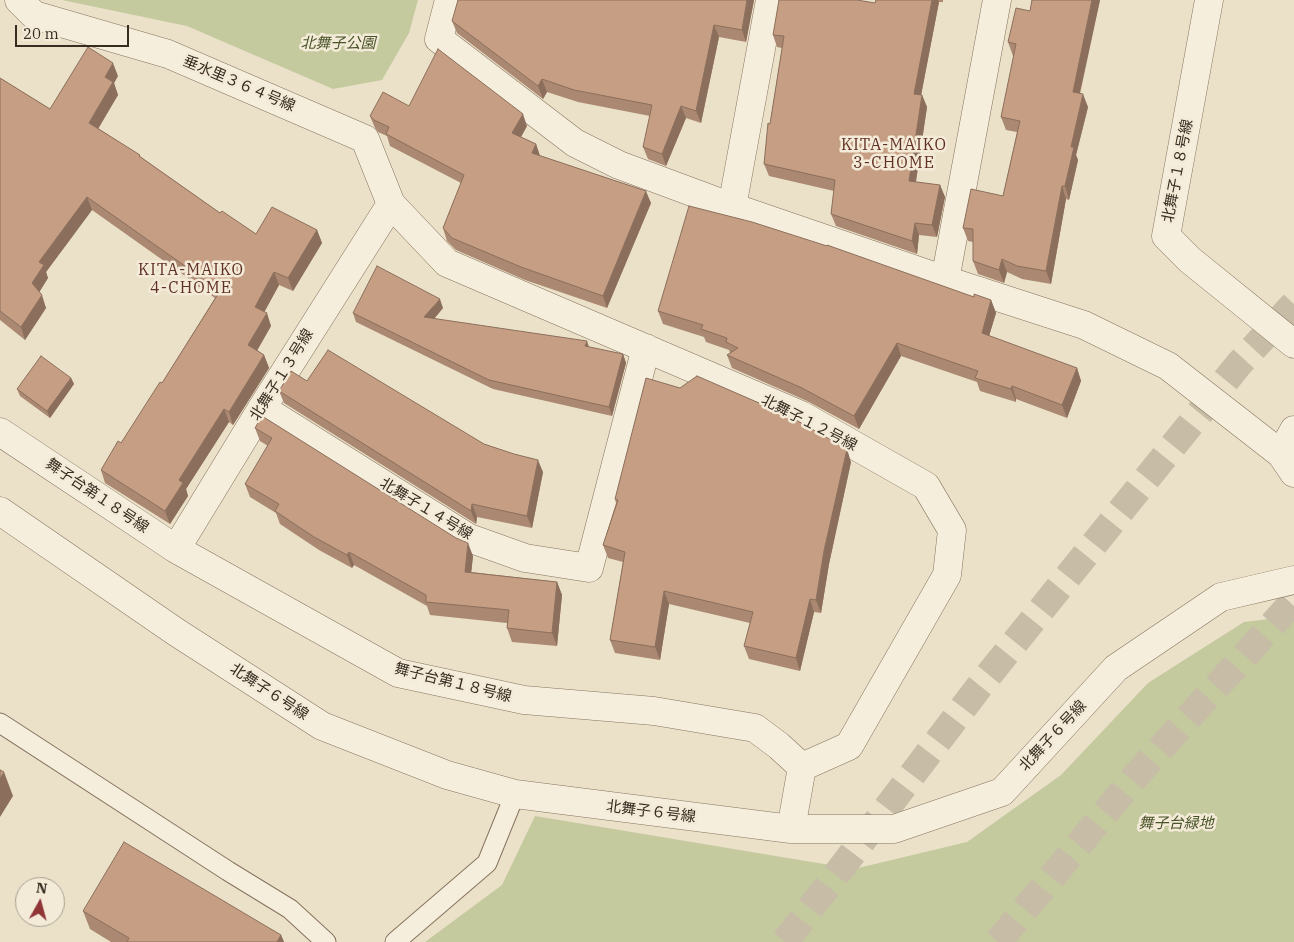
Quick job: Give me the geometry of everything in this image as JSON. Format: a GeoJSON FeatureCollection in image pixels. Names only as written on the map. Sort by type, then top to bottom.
{"type":"FeatureCollection","features":[{"type":"Feature","properties":{"kind":"street","name":"垂水里３６４号線"},"geometry":{"type":"LineString","coordinates":[[19,0],[34,15],[168,54],[365,138],[391,204]]}},
{"type":"Feature","properties":{"kind":"street"},"geometry":{"type":"LineString","coordinates":[[449,0],[439,39],[575,143],[620,165],[732,207],[945,280],[1084,325],[1168,366],[1287,464],[1294,430]]}},
{"type":"Feature","properties":{"kind":"street"},"geometry":{"type":"LineString","coordinates":[[732,207],[770,0]]}},
{"type":"Feature","properties":{"kind":"street"},"geometry":{"type":"LineString","coordinates":[[945,280],[997,0]]}},
{"type":"Feature","properties":{"kind":"street","name":"北舞子１８号線"},"geometry":{"type":"LineString","coordinates":[[1209,0],[1166,236],[1190,260],[1294,344]]}},
{"type":"Feature","properties":{"kind":"street","name":"北舞子１２号線"},"geometry":{"type":"LineString","coordinates":[[391,204],[447,263],[801,415],[926,486],[952,530],[947,575],[850,746],[802,767]]}},
{"type":"Feature","properties":{"kind":"street","name":"北舞子１３号線"},"geometry":{"type":"LineString","coordinates":[[176,549],[262,408],[391,204]]}},
{"type":"Feature","properties":{"kind":"street","name":"北舞子１４号線"},"geometry":{"type":"LineString","coordinates":[[262,408],[469,538],[525,558],[589,568],[646,348]]}},
{"type":"Feature","properties":{"kind":"street","name":"舞子台第１８号線"},"geometry":{"type":"LineString","coordinates":[[0,432],[176,549],[398,673],[524,700],[654,711],[755,728],[802,767]]}},
{"type":"Feature","properties":{"kind":"street","name":"北舞子６号線"},"geometry":{"type":"LineString","coordinates":[[0,511],[176,632],[322,726],[447,774],[515,794],[791,829],[894,829],[1002,792],[1116,668],[1221,597],[1294,580]]}},
{"type":"Feature","properties":{"kind":"street"},"geometry":{"type":"LineString","coordinates":[[791,829],[802,767]]}},
{"type":"Feature","properties":{"kind":"lane"},"geometry":{"type":"LineString","coordinates":[[0,724],[290,909],[326,942]]}},
{"type":"Feature","properties":{"kind":"lane"},"geometry":{"type":"LineString","coordinates":[[395,942],[487,863],[515,794]]}},
{"type":"Feature","properties":{"kind":"green space","name":"北舞子公園"},"geometry":{"type":"Polygon","coordinates":[[[62,0],[418,0],[409,33],[382,80],[333,89],[187,26],[62,0]]]}},
{"type":"Feature","properties":{"kind":"green space","name":"舞子台緑地"},"geometry":{"type":"Polygon","coordinates":[[[1294,616],[1294,942],[425,942],[502,885],[535,816],[854,869],[967,842],[1061,775],[1148,683],[1244,622],[1294,616]]]}},
{"type":"Feature","properties":{"kind":"building"},"geometry":{"type":"Polygon","coordinates":[[[458,0],[747,0],[742,30],[714,25],[696,111],[681,106],[662,154],[643,147],[652,105],[574,90],[542,79],[538,86],[452,21],[458,0]]]}},
{"type":"Feature","properties":{"kind":"building"},"geometry":{"type":"Polygon","coordinates":[[[779,0],[857,0],[875,3],[876,0],[932,0],[914,94],[922,95],[909,181],[940,185],[932,225],[915,223],[912,241],[831,214],[835,180],[764,164],[768,123],[770,124],[784,36],[773,35],[779,0]]]}},
{"type":"Feature","properties":{"kind":"building"},"geometry":{"type":"Polygon","coordinates":[[[1032,0],[1092,0],[1073,92],[1083,94],[1071,147],[1074,147],[1065,186],[1062,186],[1046,271],[1017,266],[1002,259],[999,270],[973,261],[973,229],[963,228],[971,189],[1003,196],[1020,121],[1001,117],[1016,44],[1008,42],[1016,8],[1030,11],[1032,0]]]}},
{"type":"Feature","properties":{"kind":"building"},"geometry":{"type":"Polygon","coordinates":[[[88,47],[113,63],[105,77],[113,82],[89,123],[140,155],[220,213],[222,211],[256,234],[272,207],[317,230],[288,278],[274,272],[255,307],[267,313],[248,345],[264,355],[229,412],[224,409],[179,480],[183,483],[165,511],[101,470],[118,441],[121,443],[160,382],[162,383],[220,291],[87,197],[39,262],[44,265],[32,283],[42,295],[21,327],[0,311],[0,78],[50,109],[88,47]]]}},
{"type":"Feature","properties":{"kind":"building"},"geometry":{"type":"Polygon","coordinates":[[[438,49],[523,114],[512,133],[536,144],[532,153],[646,191],[603,296],[521,267],[452,238],[443,228],[464,175],[386,134],[389,127],[370,116],[383,92],[409,106],[438,49]]]}},
{"type":"Feature","properties":{"kind":"building"},"geometry":{"type":"Polygon","coordinates":[[[689,206],[752,222],[827,245],[974,297],[974,294],[991,300],[982,333],[1077,368],[1062,405],[1012,386],[1011,389],[975,378],[978,371],[897,343],[854,416],[802,388],[727,355],[738,348],[726,342],[727,338],[701,329],[703,325],[658,311],[689,206]]]}},
{"type":"Feature","properties":{"kind":"building"},"geometry":{"type":"Polygon","coordinates":[[[377,266],[440,299],[424,317],[587,341],[585,346],[623,354],[609,407],[489,380],[353,313],[377,266]]]}},
{"type":"Feature","properties":{"kind":"building"},"geometry":{"type":"Polygon","coordinates":[[[328,350],[484,444],[538,460],[527,516],[472,504],[471,511],[279,391],[291,371],[307,381],[328,350]]]}},
{"type":"Feature","properties":{"kind":"building"},"geometry":{"type":"Polygon","coordinates":[[[41,356],[71,378],[47,411],[17,389],[41,356]]]}},
{"type":"Feature","properties":{"kind":"building"},"geometry":{"type":"Polygon","coordinates":[[[697,376],[789,416],[847,449],[824,551],[816,600],[810,599],[796,658],[744,646],[753,612],[664,591],[655,647],[610,640],[625,552],[603,545],[618,500],[615,499],[646,378],[680,388],[697,376]]]}},
{"type":"Feature","properties":{"kind":"building"},"geometry":{"type":"Polygon","coordinates":[[[262,416],[456,538],[468,543],[465,572],[557,582],[552,633],[507,628],[509,610],[426,602],[426,595],[349,552],[347,555],[314,537],[275,511],[279,504],[245,484],[272,438],[255,428],[262,416]]]}},
{"type":"Feature","properties":{"kind":"building"},"geometry":{"type":"Polygon","coordinates":[[[0,770],[4,772],[0,779],[0,770]]]}},
{"type":"Feature","properties":{"kind":"building"},"geometry":{"type":"Polygon","coordinates":[[[124,842],[281,935],[277,942],[127,942],[129,938],[83,911],[124,842]]]}},
{"type":"Feature","properties":{"kind":"tunnel"},"geometry":{"type":"LineString","coordinates":[[785,942],[979,687],[1239,364],[1294,304]]}},
{"type":"Feature","properties":{"kind":"tunnel"},"geometry":{"type":"LineString","coordinates":[[998,942],[1133,779],[1294,601]]}},
{"type":"Feature","properties":{"kind":"district","name":"KITA-MAIKO 3-CHOME"},"geometry":{"type":"Point","coordinates":[894,154]}},
{"type":"Feature","properties":{"kind":"district","name":"KITA-MAIKO 4-CHOME"},"geometry":{"type":"Point","coordinates":[191,279]}}]}
